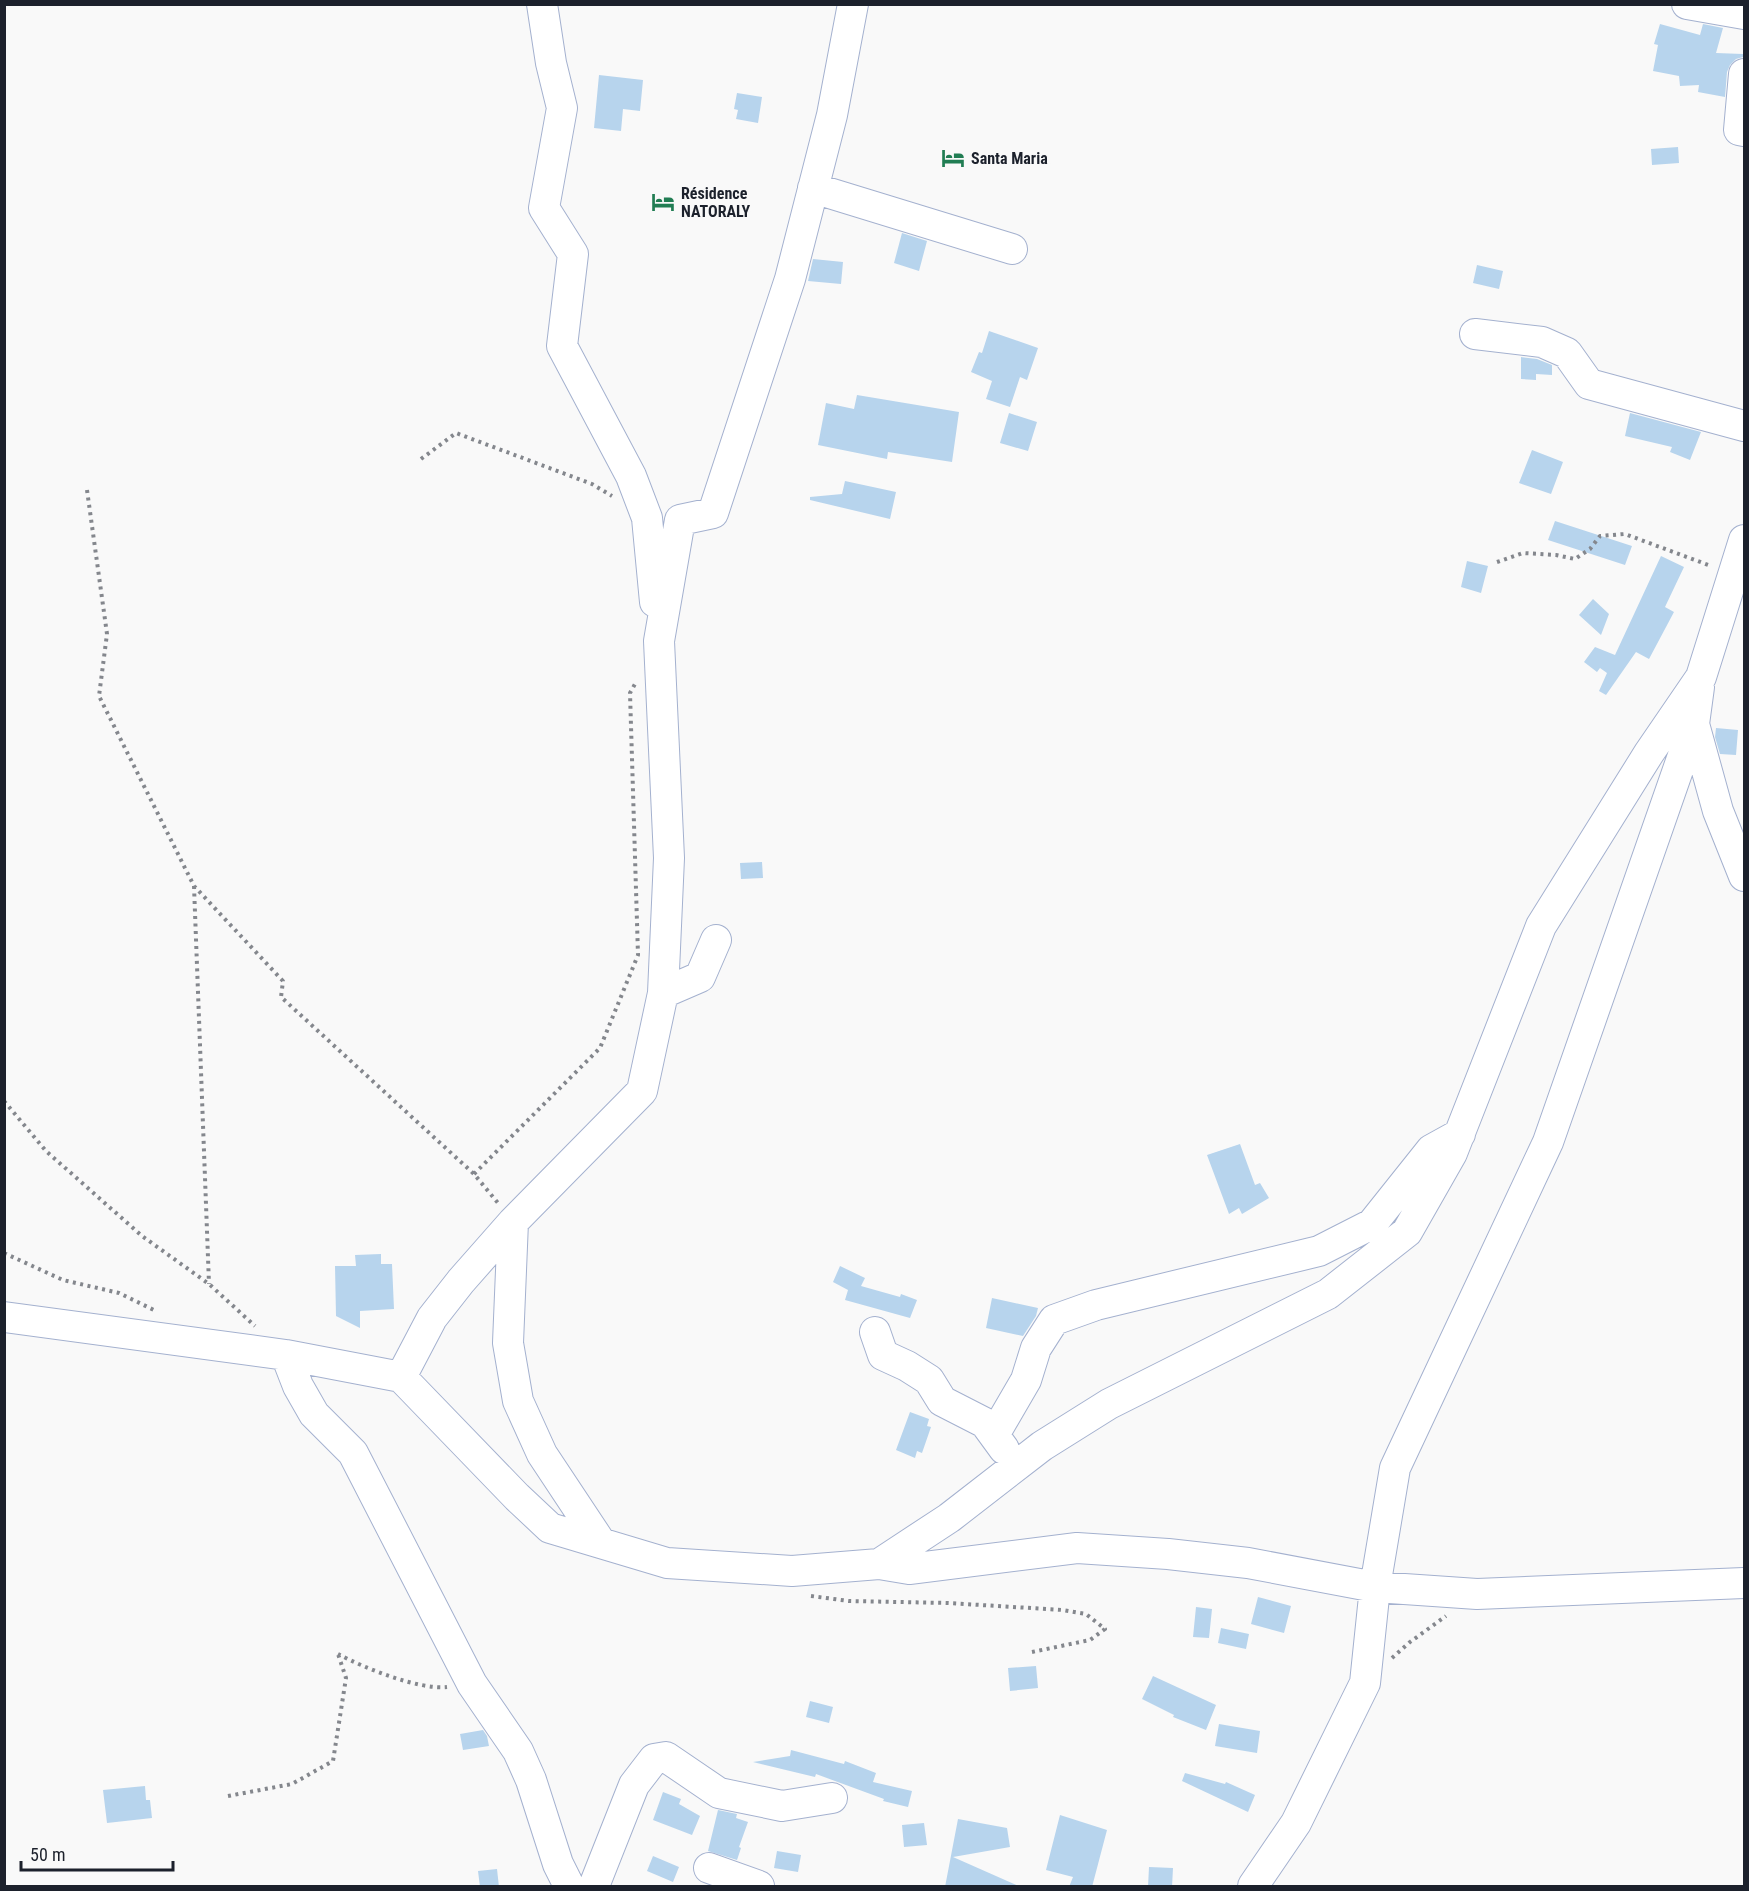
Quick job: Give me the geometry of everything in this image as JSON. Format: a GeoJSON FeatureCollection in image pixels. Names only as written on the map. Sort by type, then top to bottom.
{"type":"FeatureCollection","features":[{"type":"Feature","properties":{"kind":"street"},"geometry":{"type":"LineString","coordinates":[[401,1377],[432,1318],[513,1222],[642,1091],[663,993],[669,858],[659,640],[647,518],[631,476],[562,346],[573,254],[544,208],[562,108],[551,63],[542,4]]}},
{"type":"Feature","properties":{"kind":"street"},"geometry":{"type":"LineString","coordinates":[[659,640],[680,520],[713,513],[790,279],[831,115],[853,4]]}},
{"type":"Feature","properties":{"kind":"street"},"geometry":{"type":"LineString","coordinates":[[1687,4],[1744,14]]}},
{"type":"Feature","properties":{"kind":"street"},"geometry":{"type":"LineString","coordinates":[[1744,74],[1739,130],[1744,131]]}},
{"type":"Feature","properties":{"kind":"street"},"geometry":{"type":"LineString","coordinates":[[813,188],[1012,249]]}},
{"type":"Feature","properties":{"kind":"street"},"geometry":{"type":"LineString","coordinates":[[1475,334],[1542,342],[1567,353],[1589,384],[1744,426]]}},
{"type":"Feature","properties":{"kind":"street"},"geometry":{"type":"LineString","coordinates":[[1253,1887],[1296,1823],[1365,1683],[1375,1587],[1395,1468],[1548,1142],[1694,724],[1701,677],[1744,540]]}},
{"type":"Feature","properties":{"kind":"street"},"geometry":{"type":"LineString","coordinates":[[879,1564],[949,1518],[1042,1446],[1109,1404],[1328,1293],[1407,1232],[1452,1153],[1541,926],[1649,753],[1701,677]]}},
{"type":"Feature","properties":{"kind":"street"},"geometry":{"type":"LineString","coordinates":[[1694,724],[1718,811],[1744,876]]}},
{"type":"Feature","properties":{"kind":"street"},"geometry":{"type":"LineString","coordinates":[[663,993],[700,977],[716,940]]}},
{"type":"Feature","properties":{"kind":"street"},"geometry":{"type":"LineString","coordinates":[[994,1435],[1026,1380],[1036,1348],[1054,1320],[1096,1305],[1319,1251],[1371,1224],[1431,1150],[1460,1134]]}},
{"type":"Feature","properties":{"kind":"street"},"geometry":{"type":"LineString","coordinates":[[513,1222],[508,1343],[518,1401],[542,1454],[602,1543]]}},
{"type":"Feature","properties":{"kind":"street"},"geometry":{"type":"LineString","coordinates":[[4,1317],[286,1355],[401,1377],[550,1528],[668,1563],[792,1571],[879,1564],[909,1569],[1077,1548],[1168,1554],[1248,1563],[1375,1587],[1477,1594],[1744,1583]]}},
{"type":"Feature","properties":{"kind":"street"},"geometry":{"type":"LineString","coordinates":[[874,1332],[883,1355],[929,1380],[942,1401],[985,1423],[1016,1466]]}},
{"type":"Feature","properties":{"kind":"street"},"geometry":{"type":"LineString","coordinates":[[286,1355],[298,1386],[314,1414],[353,1453],[472,1684],[518,1750],[531,1780],[558,1864],[569,1887]]}},
{"type":"Feature","properties":{"kind":"street"},"geometry":{"type":"LineString","coordinates":[[594,1887],[634,1785],[654,1759],[666,1756],[719,1793],[782,1806],[832,1797]]}},
{"type":"Feature","properties":{"kind":"street"},"geometry":{"type":"LineString","coordinates":[[709,1869],[759,1887]]}},
{"type":"Feature","properties":{"kind":"path"},"geometry":{"type":"LineString","coordinates":[[421,459],[456,433],[592,484],[647,518]]}},
{"type":"Feature","properties":{"kind":"path"},"geometry":{"type":"LineString","coordinates":[[87,490],[107,634],[99,696],[194,886],[283,981],[281,997],[474,1174],[513,1222]]}},
{"type":"Feature","properties":{"kind":"path"},"geometry":{"type":"LineString","coordinates":[[1497,562],[1522,553],[1556,555],[1575,559],[1590,549],[1600,536],[1625,534],[1734,575]]}},
{"type":"Feature","properties":{"kind":"path"},"geometry":{"type":"LineString","coordinates":[[474,1174],[600,1048],[638,955],[630,693],[636,683]]}},
{"type":"Feature","properties":{"kind":"path"},"geometry":{"type":"LineString","coordinates":[[194,886],[209,1284]]}},
{"type":"Feature","properties":{"kind":"path"},"geometry":{"type":"LineString","coordinates":[[4,1101],[46,1151],[142,1236],[209,1284],[286,1355]]}},
{"type":"Feature","properties":{"kind":"path"},"geometry":{"type":"LineString","coordinates":[[4,1253],[63,1280],[119,1293],[162,1314]]}},
{"type":"Feature","properties":{"kind":"path"},"geometry":{"type":"LineString","coordinates":[[1365,1683],[1410,1642],[1477,1594]]}},
{"type":"Feature","properties":{"kind":"path"},"geometry":{"type":"LineString","coordinates":[[803,1595],[849,1601],[948,1603],[1063,1610],[1086,1614],[1105,1629],[1090,1640],[1032,1652]]}},
{"type":"Feature","properties":{"kind":"path"},"geometry":{"type":"LineString","coordinates":[[228,1797],[292,1784],[333,1761],[346,1678],[338,1654],[365,1668],[435,1688],[472,1684]]}},
{"type":"Feature","properties":{"kind":"building"},"geometry":{"type":"Polygon","coordinates":[[[1660,24],[1700,35],[1703,24],[1723,28],[1716,53],[1743,54],[1743,57],[1736,59],[1730,65],[1727,72],[1725,97],[1698,92],[1699,85],[1680,86],[1679,76],[1653,71],[1658,45],[1654,44],[1660,24]]]}},
{"type":"Feature","properties":{"kind":"building"},"geometry":{"type":"Polygon","coordinates":[[[599,75],[643,80],[640,111],[623,109],[621,131],[594,128],[599,75]]]}},
{"type":"Feature","properties":{"kind":"building"},"geometry":{"type":"Polygon","coordinates":[[[737,93],[762,97],[758,123],[736,119],[738,110],[734,109],[737,93]]]}},
{"type":"Feature","properties":{"kind":"building"},"geometry":{"type":"Polygon","coordinates":[[[1678,147],[1679,163],[1652,165],[1651,149],[1678,147]]]}},
{"type":"Feature","properties":{"kind":"building"},"geometry":{"type":"Polygon","coordinates":[[[902,233],[927,241],[919,271],[894,263],[902,233]]]}},
{"type":"Feature","properties":{"kind":"building"},"geometry":{"type":"Polygon","coordinates":[[[813,259],[843,262],[841,284],[808,281],[813,259]]]}},
{"type":"Feature","properties":{"kind":"building"},"geometry":{"type":"Polygon","coordinates":[[[1477,265],[1503,271],[1499,289],[1473,283],[1477,265]]]}},
{"type":"Feature","properties":{"kind":"building"},"geometry":{"type":"Polygon","coordinates":[[[989,331],[1038,348],[1027,380],[1020,377],[1010,407],[986,399],[992,381],[971,372],[979,352],[982,353],[989,331]]]}},
{"type":"Feature","properties":{"kind":"building"},"geometry":{"type":"Polygon","coordinates":[[[1521,357],[1537,359],[1552,365],[1552,375],[1536,374],[1536,380],[1521,379],[1521,357]]]}},
{"type":"Feature","properties":{"kind":"building"},"geometry":{"type":"Polygon","coordinates":[[[857,395],[959,412],[952,462],[888,452],[887,459],[818,445],[826,403],[854,409],[857,395]]]}},
{"type":"Feature","properties":{"kind":"building"},"geometry":{"type":"Polygon","coordinates":[[[1009,413],[1037,422],[1028,451],[1000,443],[1009,413]]]}},
{"type":"Feature","properties":{"kind":"building"},"geometry":{"type":"Polygon","coordinates":[[[1630,413],[1701,432],[1690,460],[1670,452],[1672,447],[1625,436],[1630,413]]]}},
{"type":"Feature","properties":{"kind":"building"},"geometry":{"type":"Polygon","coordinates":[[[1532,450],[1563,462],[1551,494],[1519,483],[1532,450]]]}},
{"type":"Feature","properties":{"kind":"building"},"geometry":{"type":"Polygon","coordinates":[[[845,481],[896,492],[890,519],[810,500],[810,497],[842,494],[845,481]]]}},
{"type":"Feature","properties":{"kind":"building"},"geometry":{"type":"Polygon","coordinates":[[[1555,521],[1632,546],[1625,565],[1548,540],[1555,521]]]}},
{"type":"Feature","properties":{"kind":"building"},"geometry":{"type":"Polygon","coordinates":[[[1661,556],[1684,567],[1665,607],[1674,612],[1649,659],[1636,652],[1606,695],[1599,691],[1607,673],[1600,668],[1597,672],[1584,662],[1595,647],[1615,655],[1661,556]]]}},
{"type":"Feature","properties":{"kind":"building"},"geometry":{"type":"Polygon","coordinates":[[[1467,561],[1488,566],[1481,593],[1461,587],[1467,561]]]}},
{"type":"Feature","properties":{"kind":"building"},"geometry":{"type":"Polygon","coordinates":[[[1593,599],[1609,614],[1601,635],[1579,615],[1593,599]]]}},
{"type":"Feature","properties":{"kind":"building"},"geometry":{"type":"Polygon","coordinates":[[[1716,728],[1738,730],[1736,755],[1720,754],[1715,737],[1716,728]]]}},
{"type":"Feature","properties":{"kind":"building"},"geometry":{"type":"Polygon","coordinates":[[[762,862],[763,878],[741,879],[740,863],[762,862]]]}},
{"type":"Feature","properties":{"kind":"building"},"geometry":{"type":"Polygon","coordinates":[[[1240,1144],[1255,1185],[1260,1183],[1269,1198],[1242,1214],[1239,1208],[1229,1214],[1207,1155],[1240,1144]]]}},
{"type":"Feature","properties":{"kind":"building"},"geometry":{"type":"Polygon","coordinates":[[[381,1254],[381,1264],[392,1264],[394,1309],[360,1311],[360,1328],[336,1316],[335,1266],[356,1266],[355,1255],[381,1254]]]}},
{"type":"Feature","properties":{"kind":"building"},"geometry":{"type":"Polygon","coordinates":[[[840,1266],[865,1278],[861,1286],[900,1297],[901,1294],[917,1300],[910,1318],[845,1300],[848,1290],[833,1282],[840,1266]]]}},
{"type":"Feature","properties":{"kind":"building"},"geometry":{"type":"Polygon","coordinates":[[[992,1298],[1038,1308],[1036,1316],[1023,1336],[986,1328],[992,1298]]]}},
{"type":"Feature","properties":{"kind":"building"},"geometry":{"type":"Polygon","coordinates":[[[910,1412],[929,1419],[927,1426],[931,1427],[922,1453],[917,1451],[915,1458],[896,1450],[910,1412]]]}},
{"type":"Feature","properties":{"kind":"building"},"geometry":{"type":"Polygon","coordinates":[[[1258,1597],[1291,1606],[1284,1633],[1251,1624],[1258,1597]]]}},
{"type":"Feature","properties":{"kind":"building"},"geometry":{"type":"Polygon","coordinates":[[[1196,1607],[1212,1609],[1209,1638],[1193,1637],[1196,1607]]]}},
{"type":"Feature","properties":{"kind":"building"},"geometry":{"type":"Polygon","coordinates":[[[1221,1628],[1249,1634],[1246,1649],[1218,1643],[1221,1628]]]}},
{"type":"Feature","properties":{"kind":"building"},"geometry":{"type":"Polygon","coordinates":[[[1036,1666],[1038,1688],[1010,1691],[1008,1668],[1036,1666]]]}},
{"type":"Feature","properties":{"kind":"building"},"geometry":{"type":"Polygon","coordinates":[[[1153,1676],[1216,1705],[1206,1730],[1173,1717],[1174,1715],[1142,1699],[1153,1676]]]}},
{"type":"Feature","properties":{"kind":"building"},"geometry":{"type":"Polygon","coordinates":[[[810,1701],[833,1707],[829,1723],[806,1717],[810,1701]]]}},
{"type":"Feature","properties":{"kind":"building"},"geometry":{"type":"Polygon","coordinates":[[[1219,1724],[1260,1731],[1257,1753],[1215,1746],[1219,1724]]]}},
{"type":"Feature","properties":{"kind":"building"},"geometry":{"type":"Polygon","coordinates":[[[483,1730],[489,1746],[463,1750],[460,1734],[483,1730]]]}},
{"type":"Feature","properties":{"kind":"building"},"geometry":{"type":"Polygon","coordinates":[[[791,1750],[844,1764],[845,1761],[876,1773],[873,1782],[912,1791],[908,1807],[883,1801],[884,1799],[816,1774],[815,1777],[753,1762],[790,1756],[791,1750]]]}},
{"type":"Feature","properties":{"kind":"building"},"geometry":{"type":"Polygon","coordinates":[[[1185,1773],[1225,1784],[1226,1782],[1255,1795],[1248,1812],[1182,1781],[1185,1773]]]}},
{"type":"Feature","properties":{"kind":"building"},"geometry":{"type":"Polygon","coordinates":[[[145,1786],[146,1800],[150,1800],[152,1818],[107,1823],[103,1790],[145,1786]]]}},
{"type":"Feature","properties":{"kind":"building"},"geometry":{"type":"Polygon","coordinates":[[[663,1792],[681,1799],[679,1804],[700,1816],[692,1835],[653,1820],[663,1792]]]}},
{"type":"Feature","properties":{"kind":"building"},"geometry":{"type":"Polygon","coordinates":[[[718,1810],[737,1814],[736,1818],[748,1822],[737,1860],[708,1851],[718,1810]]]}},
{"type":"Feature","properties":{"kind":"building"},"geometry":{"type":"Polygon","coordinates":[[[1060,1815],[1107,1830],[1092,1887],[1069,1887],[1073,1877],[1046,1870],[1060,1815]]]}},
{"type":"Feature","properties":{"kind":"building"},"geometry":{"type":"Polygon","coordinates":[[[958,1819],[1007,1828],[1010,1847],[953,1857],[1021,1887],[945,1887],[958,1819]]]}},
{"type":"Feature","properties":{"kind":"building"},"geometry":{"type":"Polygon","coordinates":[[[924,1823],[927,1845],[904,1847],[902,1825],[924,1823]]]}},
{"type":"Feature","properties":{"kind":"building"},"geometry":{"type":"Polygon","coordinates":[[[777,1851],[801,1855],[798,1872],[774,1868],[777,1851]]]}},
{"type":"Feature","properties":{"kind":"building"},"geometry":{"type":"Polygon","coordinates":[[[653,1856],[679,1867],[673,1882],[647,1871],[653,1856]]]}},
{"type":"Feature","properties":{"kind":"building"},"geometry":{"type":"Polygon","coordinates":[[[1149,1867],[1173,1868],[1172,1887],[1148,1887],[1149,1867]]]}},
{"type":"Feature","properties":{"kind":"building"},"geometry":{"type":"Polygon","coordinates":[[[497,1869],[499,1887],[480,1887],[478,1871],[497,1869]]]}},
{"type":"Feature","properties":{"kind":"place","name":"Santa Maria"},"geometry":{"type":"Point","coordinates":[953,158]}},
{"type":"Feature","properties":{"kind":"place","name":"Résidence NATORALY"},"geometry":{"type":"Point","coordinates":[663,202]}}]}
